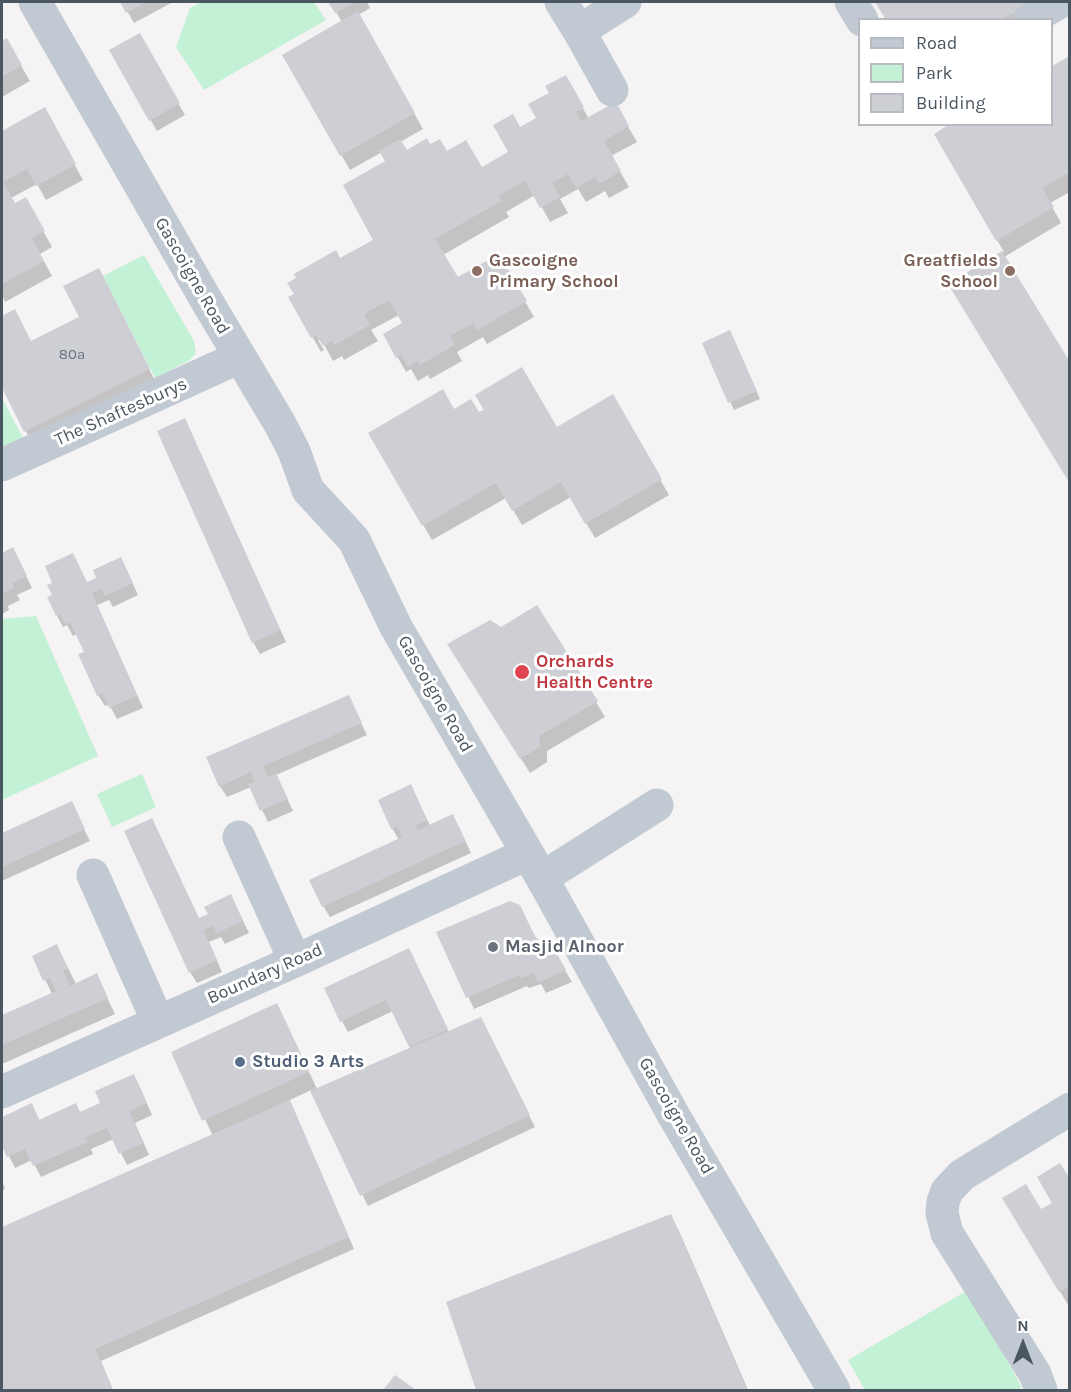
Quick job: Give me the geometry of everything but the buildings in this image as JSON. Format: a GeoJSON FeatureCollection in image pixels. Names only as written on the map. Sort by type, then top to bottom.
{"type":"FeatureCollection","features":[{"type":"Feature","properties":{"kind":"street","name":"Gascoigne Road"},"geometry":{"type":"LineString","coordinates":[[35,2],[294,451],[308,490],[354,540],[392,619],[674,1116],[834,1390]]}},
{"type":"Feature","properties":{"kind":"street"},"geometry":{"type":"LineString","coordinates":[[561,2],[612,90]]}},
{"type":"Feature","properties":{"kind":"street"},"geometry":{"type":"LineString","coordinates":[[579,31],[625,2]]}},
{"type":"Feature","properties":{"kind":"street"},"geometry":{"type":"LineString","coordinates":[[850,2],[861,18]]}},
{"type":"Feature","properties":{"kind":"street"},"geometry":{"type":"LineString","coordinates":[[1032,18],[1060,2]]}},
{"type":"Feature","properties":{"kind":"street","name":"The Shaftesburys"},"geometry":{"type":"LineString","coordinates":[[2,465],[240,357]]}},
{"type":"Feature","properties":{"kind":"street","name":"Boundary Road"},"geometry":{"type":"LineString","coordinates":[[2,1092],[296,961],[534,866],[657,805]]}},
{"type":"Feature","properties":{"kind":"street"},"geometry":{"type":"LineString","coordinates":[[239,837],[296,961]]}},
{"type":"Feature","properties":{"kind":"street"},"geometry":{"type":"LineString","coordinates":[[93,875],[158,1022]]}},
{"type":"Feature","properties":{"kind":"street"},"geometry":{"type":"LineString","coordinates":[[1041,1390],[1035,1374],[947,1233],[942,1213],[943,1202],[946,1191],[962,1174],[1070,1109]]}},
{"type":"Feature","properties":{"kind":"green space"},"geometry":{"type":"Polygon","coordinates":[[[201,2],[314,2],[326,20],[204,90],[176,47],[190,8],[201,2]]]}},
{"type":"Feature","properties":{"kind":"green space"},"geometry":{"type":"Polygon","coordinates":[[[144,255],[194,341],[196,353],[190,360],[155,378],[103,276],[144,255]]]}},
{"type":"Feature","properties":{"kind":"green space"},"geometry":{"type":"Polygon","coordinates":[[[2,398],[23,438],[2,452],[2,398]]]}},
{"type":"Feature","properties":{"kind":"green space"},"geometry":{"type":"Polygon","coordinates":[[[36,616],[98,756],[2,800],[2,619],[36,616]]]}},
{"type":"Feature","properties":{"kind":"green space"},"geometry":{"type":"Polygon","coordinates":[[[142,774],[156,807],[112,827],[97,794],[142,774]]]}},
{"type":"Feature","properties":{"kind":"green space"},"geometry":{"type":"Polygon","coordinates":[[[968,1290],[1021,1386],[1020,1390],[865,1390],[848,1360],[968,1290]]]}},
{"type":"Feature","properties":{"kind":"place","name":"Gascoigne Primary School"},"geometry":{"type":"Point","coordinates":[477,271]}},
{"type":"Feature","properties":{"kind":"place","name":"Greatfields School"},"geometry":{"type":"Point","coordinates":[1010,271]}},
{"type":"Feature","properties":{"kind":"place","name":"Orchards Health Centre"},"geometry":{"type":"Point","coordinates":[522,672]}},
{"type":"Feature","properties":{"kind":"place","name":"Masjid Alnoor"},"geometry":{"type":"Point","coordinates":[493,947]}},
{"type":"Feature","properties":{"kind":"place","name":"Studio 3 Arts"},"geometry":{"type":"Point","coordinates":[240,1062]}}]}
